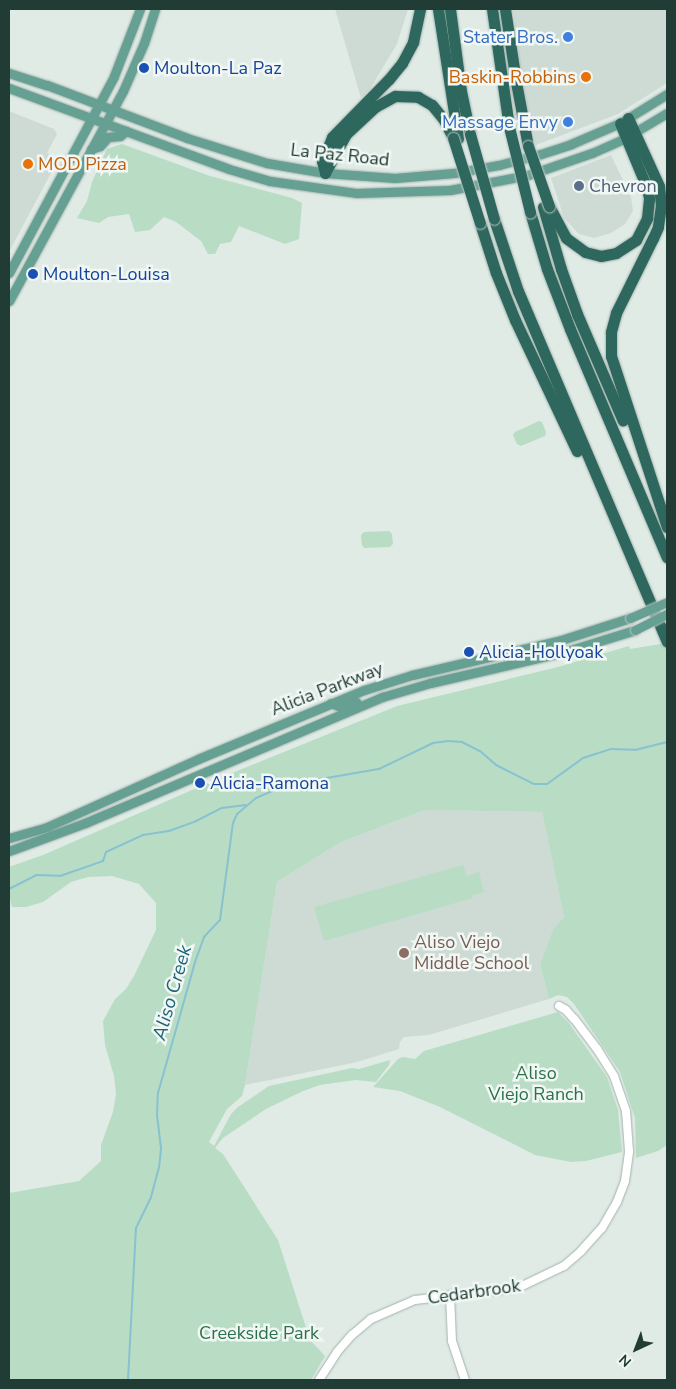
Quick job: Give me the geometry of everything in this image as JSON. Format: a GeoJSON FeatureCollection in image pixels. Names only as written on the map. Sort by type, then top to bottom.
{"type":"FeatureCollection","features":[{"type":"Feature","properties":{"kind":"highway"},"geometry":{"type":"LineString","coordinates":[[325,173],[322,161],[332,136],[389,80],[402,63],[413,42],[420,9]]}},
{"type":"Feature","properties":{"kind":"highway"},"geometry":{"type":"LineString","coordinates":[[438,9],[456,138],[468,185],[496,273],[515,320],[590,480],[637,571]]}},
{"type":"Feature","properties":{"kind":"highway"},"geometry":{"type":"LineString","coordinates":[[450,9],[461,91],[470,134],[494,219],[518,291],[667,642]]}},
{"type":"Feature","properties":{"kind":"highway"},"geometry":{"type":"LineString","coordinates":[[492,9],[509,127],[530,212],[547,269],[570,330],[667,557]]}},
{"type":"Feature","properties":{"kind":"highway"},"geometry":{"type":"LineString","coordinates":[[505,9],[528,146],[546,206],[561,269],[577,314],[654,489]]}},
{"type":"Feature","properties":{"kind":"highway"},"geometry":{"type":"LineString","coordinates":[[325,173],[346,134],[375,106],[395,96],[410,96],[426,100],[439,112],[456,138]]}},
{"type":"Feature","properties":{"kind":"highway"},"geometry":{"type":"LineString","coordinates":[[546,206],[566,238],[585,252],[608,255],[629,246],[644,226],[647,218],[649,198],[624,120]]}},
{"type":"Feature","properties":{"kind":"highway"},"geometry":{"type":"LineString","coordinates":[[630,135],[659,186],[661,196],[660,217],[654,238],[616,313],[611,332],[611,356],[667,528]]}},
{"type":"Feature","properties":{"kind":"main road"},"geometry":{"type":"LineString","coordinates":[[9,273],[99,104],[126,48],[140,9]]}},
{"type":"Feature","properties":{"kind":"main road"},"geometry":{"type":"LineString","coordinates":[[9,301],[134,70],[155,9]]}},
{"type":"Feature","properties":{"kind":"main road","name":"La Paz Road"},"geometry":{"type":"LineString","coordinates":[[9,73],[113,109],[216,148],[267,162],[325,173],[395,178],[454,173],[499,165],[541,154],[571,144],[624,120],[667,94]]}},
{"type":"Feature","properties":{"kind":"main road","name":"La Paz Road"},"geometry":{"type":"LineString","coordinates":[[9,88],[229,169],[270,181],[318,189],[383,194],[470,187],[554,168],[630,135],[667,113]]}},
{"type":"Feature","properties":{"kind":"main road"},"geometry":{"type":"LineString","coordinates":[[91,149],[100,146],[108,137],[120,136],[126,130]]}},
{"type":"Feature","properties":{"kind":"main road"},"geometry":{"type":"LineString","coordinates":[[318,189],[325,173]]}},
{"type":"Feature","properties":{"kind":"main road","name":"Alicia Parkway"},"geometry":{"type":"LineString","coordinates":[[9,838],[47,827],[331,703],[412,675],[561,640],[630,618],[667,602]]}},
{"type":"Feature","properties":{"kind":"main road","name":"Alicia Parkway"},"geometry":{"type":"LineString","coordinates":[[9,851],[58,834],[275,741],[382,698],[430,683],[564,652],[635,630],[667,614]]}},
{"type":"Feature","properties":{"kind":"main road"},"geometry":{"type":"LineString","coordinates":[[275,741],[286,732],[327,714],[331,703],[341,708],[374,695],[382,698]]}},
{"type":"Feature","properties":{"kind":"main road"},"geometry":{"type":"LineString","coordinates":[[157,778],[162,789]]}},
{"type":"Feature","properties":{"kind":"street","name":"Cedarbrook"},"geometry":{"type":"LineString","coordinates":[[319,1380],[337,1352],[352,1335],[371,1319],[415,1300],[450,1295],[498,1292],[518,1288],[564,1266],[602,1228],[617,1202],[625,1181],[629,1137],[626,1111],[619,1088],[598,1049],[570,1014],[559,1006]]}},
{"type":"Feature","properties":{"kind":"street"},"geometry":{"type":"LineString","coordinates":[[450,1295],[452,1340],[464,1380]]}},
{"type":"Feature","properties":{"kind":"shaded area"},"geometry":{"type":"Polygon","coordinates":[[[335,9],[408,9],[397,44],[370,89],[361,98],[335,9]]]}},
{"type":"Feature","properties":{"kind":"shaded area"},"geometry":{"type":"Polygon","coordinates":[[[513,9],[667,9],[667,83],[618,114],[536,145],[522,79],[513,9]]]}},
{"type":"Feature","properties":{"kind":"shaded area"},"geometry":{"type":"Polygon","coordinates":[[[9,111],[54,129],[57,134],[47,153],[59,158],[9,252],[9,111]]]}},
{"type":"Feature","properties":{"kind":"shaded area"},"geometry":{"type":"Polygon","coordinates":[[[611,155],[631,197],[633,211],[625,224],[611,233],[594,238],[579,234],[564,218],[551,178],[611,155]]]}},
{"type":"Feature","properties":{"kind":"shaded area","name":"Aliso Viejo Middle School"},"geometry":{"type":"Polygon","coordinates":[[[425,810],[542,812],[564,917],[553,929],[540,964],[549,999],[429,1035],[404,1037],[400,1042],[399,1049],[357,1062],[245,1085],[277,882],[341,842],[425,810]]]}},
{"type":"Feature","properties":{"kind":"green space"},"geometry":{"type":"Polygon","coordinates":[[[122,144],[210,176],[292,198],[302,203],[299,239],[285,244],[239,226],[231,242],[220,244],[215,254],[208,254],[201,241],[176,222],[164,217],[150,230],[135,232],[129,214],[108,217],[99,223],[77,218],[87,201],[92,182],[107,149],[122,144]]]}},
{"type":"Feature","properties":{"kind":"green space"},"geometry":{"type":"Polygon","coordinates":[[[539,421],[542,422],[546,432],[545,436],[521,446],[517,444],[513,435],[515,432],[539,421]]]}},
{"type":"Feature","properties":{"kind":"green space"},"geometry":{"type":"Polygon","coordinates":[[[389,531],[392,534],[393,544],[390,547],[364,548],[362,545],[361,535],[364,532],[389,531]]]}},
{"type":"Feature","properties":{"kind":"green space","name":"Creekside Park"},"geometry":{"type":"Polygon","coordinates":[[[667,643],[667,1145],[658,1151],[636,1158],[635,1118],[620,1072],[574,1004],[567,997],[558,995],[549,999],[540,964],[553,929],[564,917],[542,812],[425,810],[341,842],[277,882],[245,1085],[242,1096],[227,1109],[209,1142],[214,1146],[231,1114],[269,1086],[352,1068],[359,1069],[390,1060],[389,1065],[376,1082],[355,1080],[320,1085],[303,1091],[266,1109],[223,1138],[215,1148],[223,1154],[278,1240],[310,1340],[325,1356],[311,1380],[9,1380],[9,1193],[79,1181],[101,1161],[101,1145],[113,1112],[116,1094],[114,1076],[105,1045],[103,1021],[115,999],[126,989],[134,976],[156,930],[156,903],[139,884],[112,876],[88,877],[71,882],[43,902],[26,907],[12,907],[9,895],[9,867],[43,855],[215,780],[397,706],[558,667],[629,646],[630,649],[667,643]]]}},
{"type":"Feature","properties":{"kind":"green space"},"geometry":{"type":"Polygon","coordinates":[[[463,865],[467,876],[479,872],[484,892],[472,895],[473,898],[324,941],[314,907],[463,865]]]}},
{"type":"Feature","properties":{"kind":"green space","name":"Aliso Viejo Ranch"},"geometry":{"type":"Polygon","coordinates":[[[558,1012],[568,1022],[607,1077],[618,1110],[622,1152],[586,1161],[571,1162],[535,1155],[440,1107],[400,1091],[373,1087],[398,1059],[403,1057],[415,1059],[424,1051],[558,1012]]]}},
{"type":"Feature","properties":{"kind":"waterway","name":"Aliso Creek"},"geometry":{"type":"LineString","coordinates":[[128,1380],[136,1228],[151,1197],[159,1168],[161,1148],[157,1116],[158,1093],[195,962],[204,937],[220,920],[233,823],[237,814],[256,798],[286,785],[379,769],[433,743],[462,742],[480,751],[496,765],[534,784],[547,784],[583,758],[610,749],[635,750],[667,742]]}},
{"type":"Feature","properties":{"kind":"waterway"},"geometry":{"type":"LineString","coordinates":[[9,889],[36,875],[60,876],[103,861],[106,852],[143,835],[169,831],[196,821],[222,808],[246,805]]}},
{"type":"Feature","properties":{"kind":"place","name":"Stater Bros."},"geometry":{"type":"Point","coordinates":[568,37]}},
{"type":"Feature","properties":{"kind":"place","name":"Moulton-La Paz"},"geometry":{"type":"Point","coordinates":[144,68]}},
{"type":"Feature","properties":{"kind":"place","name":"Baskin-Robbins"},"geometry":{"type":"Point","coordinates":[586,77]}},
{"type":"Feature","properties":{"kind":"place","name":"Massage Envy"},"geometry":{"type":"Point","coordinates":[568,122]}},
{"type":"Feature","properties":{"kind":"place","name":"MOD Pizza"},"geometry":{"type":"Point","coordinates":[28,164]}},
{"type":"Feature","properties":{"kind":"place","name":"Chevron"},"geometry":{"type":"Point","coordinates":[579,186]}},
{"type":"Feature","properties":{"kind":"place","name":"Moulton-Louisa"},"geometry":{"type":"Point","coordinates":[33,274]}},
{"type":"Feature","properties":{"kind":"place","name":"Alicia-Hollyoak"},"geometry":{"type":"Point","coordinates":[469,652]}},
{"type":"Feature","properties":{"kind":"place","name":"Alicia-Ramona"},"geometry":{"type":"Point","coordinates":[200,783]}},
{"type":"Feature","properties":{"kind":"place","name":"Aliso Viejo Middle School"},"geometry":{"type":"Point","coordinates":[404,953]}}]}
